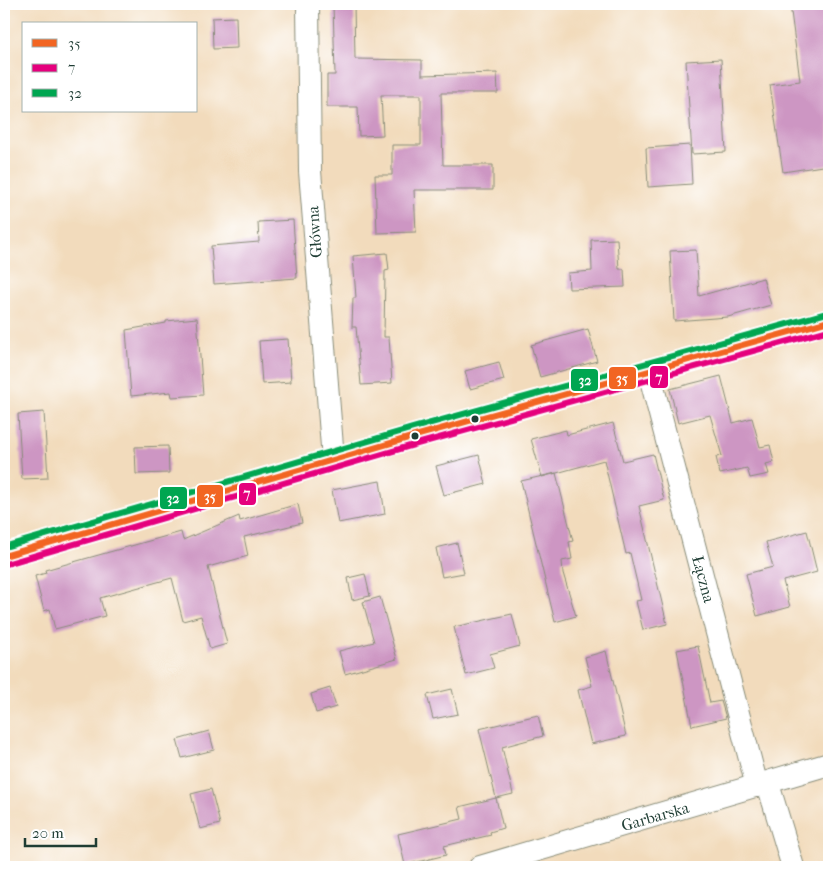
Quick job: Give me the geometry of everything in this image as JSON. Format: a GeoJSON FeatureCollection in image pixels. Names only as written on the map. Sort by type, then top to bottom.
{"type":"FeatureCollection","features":[{"type":"Feature","properties":{"kind":"street","name":"Główna"},"geometry":{"type":"LineString","coordinates":[[308,4],[310,170],[333,459]]}},
{"type":"Feature","properties":{"kind":"street"},"geometry":{"type":"LineString","coordinates":[[4,556],[333,459],[829,321]]}},
{"type":"Feature","properties":{"kind":"street","name":"Łączna"},"geometry":{"type":"LineString","coordinates":[[649,372],[762,785],[793,867]]}},
{"type":"Feature","properties":{"kind":"street","name":"Garbarska"},"geometry":{"type":"LineString","coordinates":[[480,867],[829,764]]}},
{"type":"Feature","properties":{"kind":"building"},"geometry":{"type":"Polygon","coordinates":[[[333,4],[354,4],[355,59],[422,60],[422,75],[497,73],[498,93],[441,93],[443,165],[493,165],[493,190],[414,190],[416,232],[377,233],[375,175],[392,175],[392,145],[421,145],[421,95],[381,95],[383,135],[359,136],[358,107],[327,107],[327,75],[335,75],[333,4]]]}},
{"type":"Feature","properties":{"kind":"building"},"geometry":{"type":"Polygon","coordinates":[[[790,4],[829,4],[829,165],[783,172],[770,85],[800,81],[790,4]]]}},
{"type":"Feature","properties":{"kind":"building"},"geometry":{"type":"Polygon","coordinates":[[[236,17],[237,48],[213,49],[212,18],[236,17]]]}},
{"type":"Feature","properties":{"kind":"building"},"geometry":{"type":"Polygon","coordinates":[[[721,59],[726,152],[692,154],[686,61],[721,59]]]}},
{"type":"Feature","properties":{"kind":"building"},"geometry":{"type":"Polygon","coordinates":[[[690,145],[692,184],[648,187],[646,148],[690,145]]]}},
{"type":"Feature","properties":{"kind":"building"},"geometry":{"type":"Polygon","coordinates":[[[293,220],[297,278],[214,284],[211,246],[259,242],[258,222],[293,220]]]}},
{"type":"Feature","properties":{"kind":"building"},"geometry":{"type":"Polygon","coordinates":[[[617,239],[619,269],[624,269],[625,287],[569,289],[568,273],[592,271],[591,240],[617,239]]]}},
{"type":"Feature","properties":{"kind":"building"},"geometry":{"type":"Polygon","coordinates":[[[696,250],[699,296],[763,278],[771,305],[728,317],[674,321],[670,251],[696,250]]]}},
{"type":"Feature","properties":{"kind":"building"},"geometry":{"type":"Polygon","coordinates":[[[387,253],[389,270],[385,271],[384,337],[389,337],[392,383],[361,385],[356,327],[352,327],[353,298],[356,298],[353,256],[387,253]]]}},
{"type":"Feature","properties":{"kind":"building"},"geometry":{"type":"Polygon","coordinates":[[[197,318],[203,395],[172,397],[171,392],[131,396],[126,330],[166,323],[166,321],[197,318]]]}},
{"type":"Feature","properties":{"kind":"building"},"geometry":{"type":"Polygon","coordinates":[[[588,329],[597,361],[540,377],[531,345],[588,329]]]}},
{"type":"Feature","properties":{"kind":"building"},"geometry":{"type":"Polygon","coordinates":[[[288,339],[291,382],[262,384],[259,341],[288,339]]]}},
{"type":"Feature","properties":{"kind":"building"},"geometry":{"type":"Polygon","coordinates":[[[499,362],[504,380],[470,389],[465,371],[499,362]]]}},
{"type":"Feature","properties":{"kind":"building"},"geometry":{"type":"Polygon","coordinates":[[[721,376],[733,423],[752,418],[760,447],[770,445],[774,462],[766,464],[769,474],[750,478],[747,468],[720,474],[716,457],[722,456],[710,415],[678,423],[670,389],[721,376]]]}},
{"type":"Feature","properties":{"kind":"building"},"geometry":{"type":"Polygon","coordinates":[[[44,412],[48,478],[22,479],[18,414],[44,412]]]}},
{"type":"Feature","properties":{"kind":"building"},"geometry":{"type":"Polygon","coordinates":[[[613,423],[623,461],[653,454],[664,500],[639,506],[667,624],[643,630],[636,601],[641,600],[630,553],[626,554],[604,460],[542,477],[531,439],[566,430],[567,435],[613,423]]]}},
{"type":"Feature","properties":{"kind":"building"},"geometry":{"type":"Polygon","coordinates":[[[168,446],[169,473],[136,474],[135,447],[168,446]]]}},
{"type":"Feature","properties":{"kind":"building"},"geometry":{"type":"Polygon","coordinates":[[[479,455],[486,484],[444,495],[436,466],[479,455]]]}},
{"type":"Feature","properties":{"kind":"building"},"geometry":{"type":"Polygon","coordinates":[[[556,473],[573,541],[569,542],[572,559],[562,561],[563,573],[576,616],[555,622],[521,481],[556,473]]]}},
{"type":"Feature","properties":{"kind":"building"},"geometry":{"type":"Polygon","coordinates":[[[380,481],[385,514],[338,523],[332,490],[380,481]]]}},
{"type":"Feature","properties":{"kind":"building"},"geometry":{"type":"Polygon","coordinates":[[[298,504],[302,523],[244,537],[248,556],[208,567],[227,644],[210,649],[201,616],[183,621],[172,578],[100,598],[105,616],[55,629],[50,609],[44,611],[35,576],[46,573],[45,570],[181,532],[183,540],[239,516],[240,521],[298,504]]]}},
{"type":"Feature","properties":{"kind":"building"},"geometry":{"type":"Polygon","coordinates":[[[807,531],[817,572],[783,581],[790,607],[757,616],[746,574],[773,567],[766,542],[807,531]]]}},
{"type":"Feature","properties":{"kind":"building"},"geometry":{"type":"Polygon","coordinates":[[[457,543],[464,573],[442,577],[436,548],[457,543]]]}},
{"type":"Feature","properties":{"kind":"building"},"geometry":{"type":"Polygon","coordinates":[[[365,574],[370,596],[352,600],[348,578],[365,574]]]}},
{"type":"Feature","properties":{"kind":"building"},"geometry":{"type":"Polygon","coordinates":[[[380,597],[397,659],[345,674],[339,651],[374,642],[363,602],[380,597]]]}},
{"type":"Feature","properties":{"kind":"building"},"geometry":{"type":"Polygon","coordinates":[[[512,614],[520,646],[490,654],[494,668],[466,675],[454,627],[512,614]]]}},
{"type":"Feature","properties":{"kind":"building"},"geometry":{"type":"Polygon","coordinates":[[[698,646],[710,703],[721,701],[726,718],[692,726],[677,650],[698,646]]]}},
{"type":"Feature","properties":{"kind":"building"},"geometry":{"type":"Polygon","coordinates":[[[606,651],[626,736],[591,744],[578,690],[592,686],[585,657],[606,651]]]}},
{"type":"Feature","properties":{"kind":"building"},"geometry":{"type":"Polygon","coordinates":[[[330,688],[336,707],[316,713],[311,694],[330,688]]]}},
{"type":"Feature","properties":{"kind":"building"},"geometry":{"type":"Polygon","coordinates":[[[452,689],[458,714],[433,719],[427,695],[452,689]]]}},
{"type":"Feature","properties":{"kind":"building"},"geometry":{"type":"Polygon","coordinates":[[[538,715],[543,736],[502,747],[513,794],[496,798],[479,729],[538,715]]]}},
{"type":"Feature","properties":{"kind":"building"},"geometry":{"type":"Polygon","coordinates":[[[209,731],[214,750],[182,758],[177,740],[209,731]]]}},
{"type":"Feature","properties":{"kind":"building"},"geometry":{"type":"Polygon","coordinates":[[[211,789],[220,824],[200,829],[191,794],[211,789]]]}},
{"type":"Feature","properties":{"kind":"building"},"geometry":{"type":"Polygon","coordinates":[[[496,798],[503,828],[490,832],[491,835],[444,846],[446,855],[405,865],[398,834],[462,819],[459,807],[496,798]]]}},
{"type":"Feature","properties":{"kind":"transit line","name":"32"},"geometry":{"type":"LineString","coordinates":[[4,547],[413,428],[827,313]]}},
{"type":"Feature","properties":{"kind":"transit line","name":"35"},"geometry":{"type":"LineString","coordinates":[[4,556],[415,436],[829,321]]}},
{"type":"Feature","properties":{"kind":"transit line","name":"7"},"geometry":{"type":"LineString","coordinates":[[6,564],[417,444],[829,330]]}}]}
